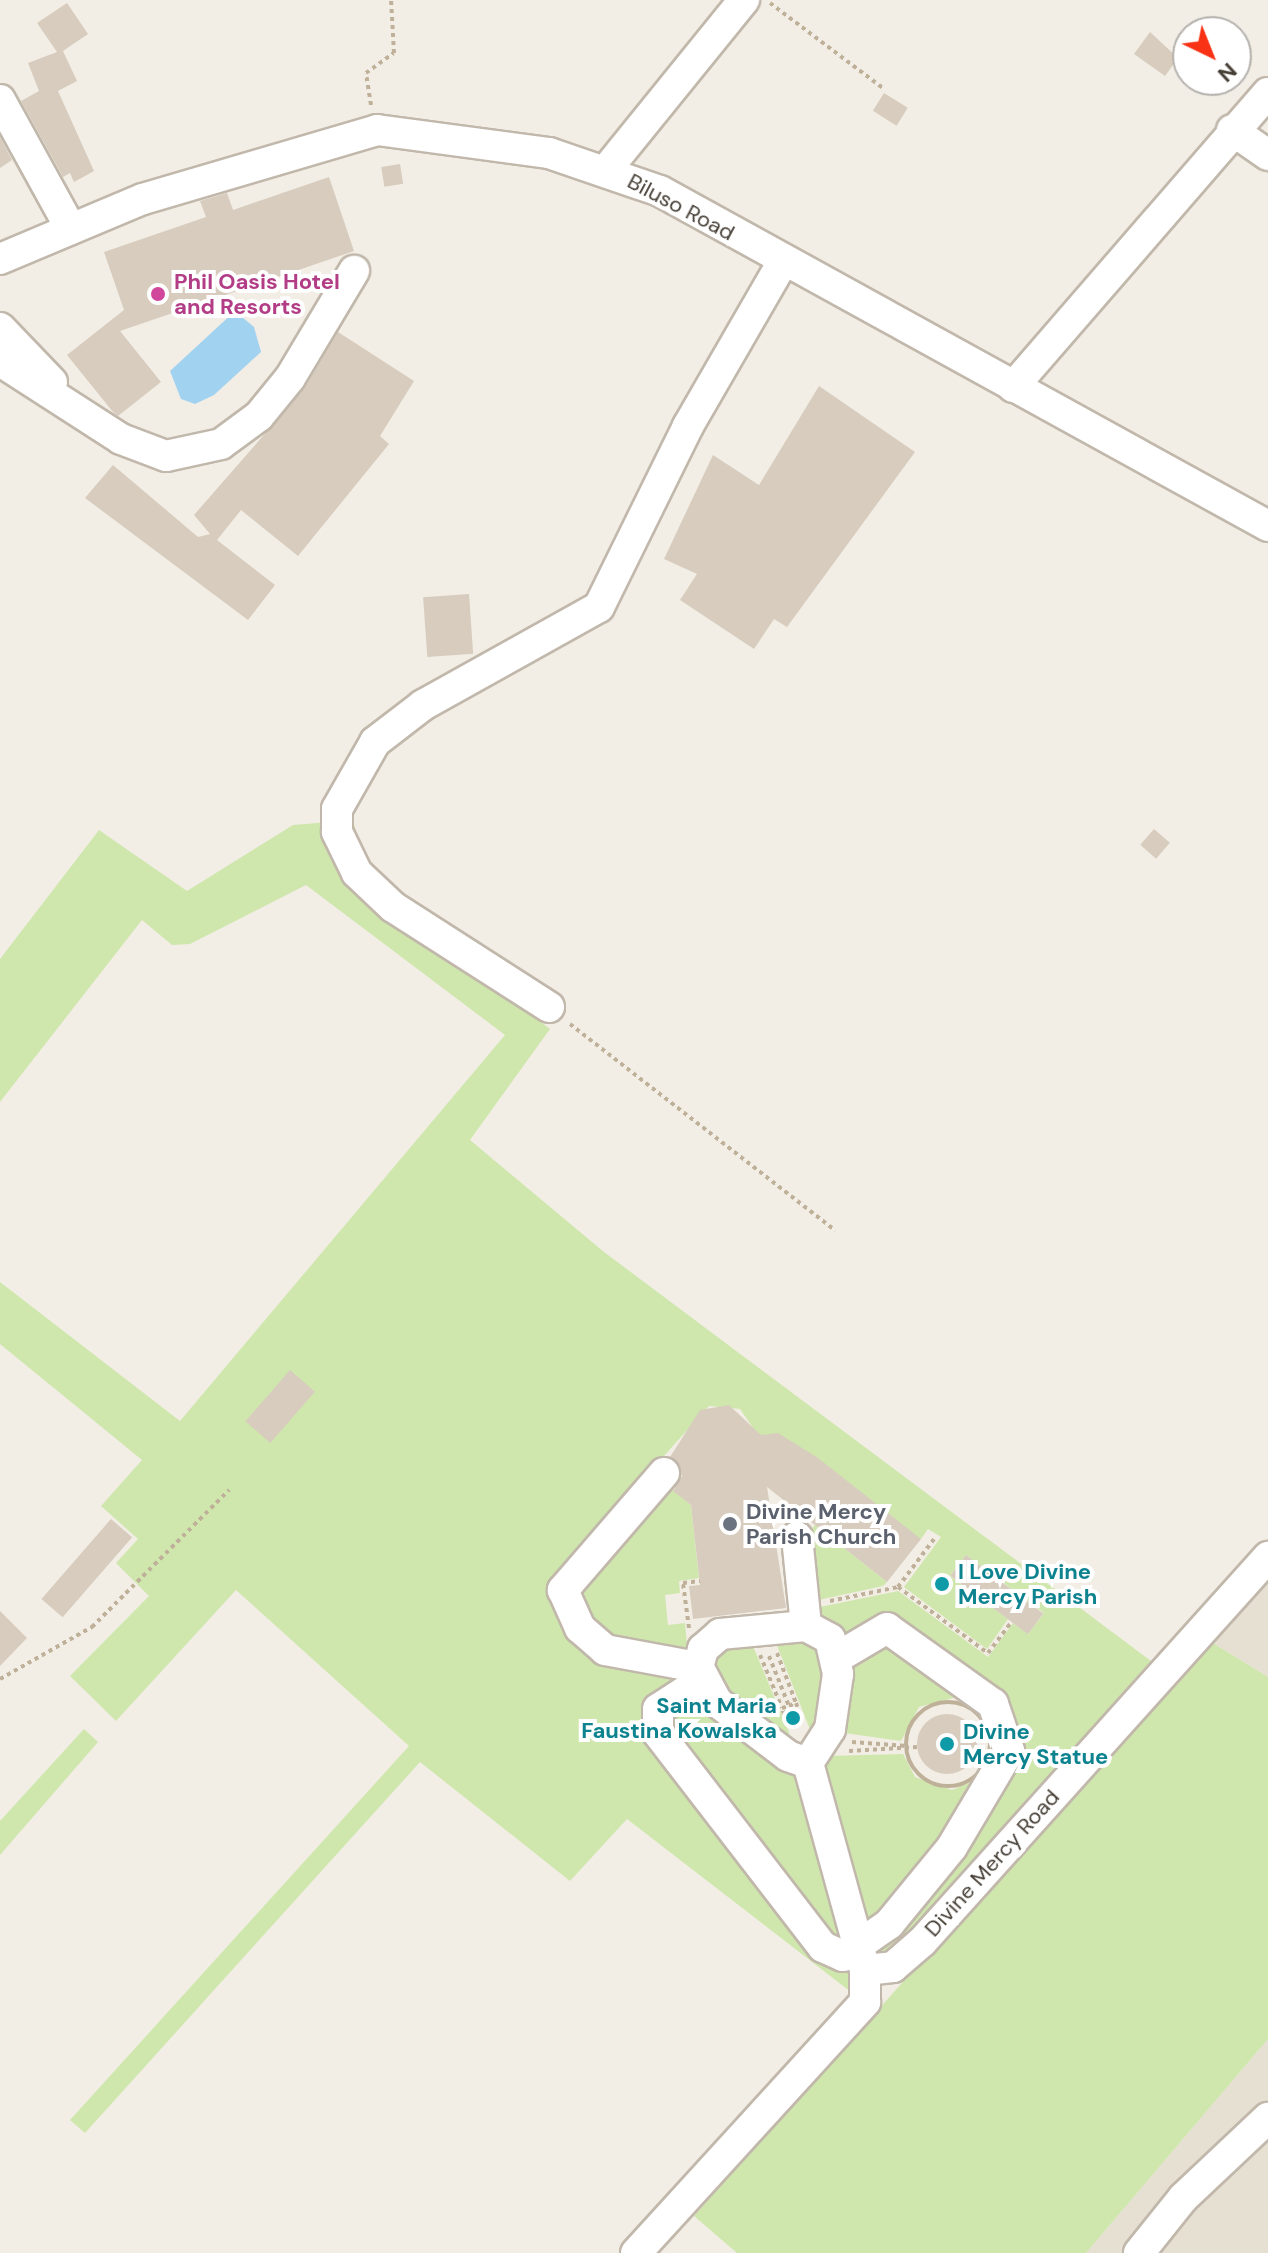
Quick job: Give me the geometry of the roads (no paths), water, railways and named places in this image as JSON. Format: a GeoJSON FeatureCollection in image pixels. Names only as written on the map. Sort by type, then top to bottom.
{"type":"FeatureCollection","features":[{"type":"Feature","properties":{"kind":"street"},"geometry":{"type":"LineString","coordinates":[[607,169],[744,0]]}},
{"type":"Feature","properties":{"kind":"street"},"geometry":{"type":"LineString","coordinates":[[1013,387],[1232,130],[1268,93]]}},
{"type":"Feature","properties":{"kind":"street"},"geometry":{"type":"LineString","coordinates":[[0,100],[71,229]]}},
{"type":"Feature","properties":{"kind":"street","name":"Biluso Road"},"geometry":{"type":"LineString","coordinates":[[0,259],[71,229],[273,155],[377,130],[486,141],[607,169],[660,191],[782,263],[1268,526]]}},
{"type":"Feature","properties":{"kind":"street"},"geometry":{"type":"LineString","coordinates":[[1232,130],[1268,155]]}},
{"type":"Feature","properties":{"kind":"street"},"geometry":{"type":"LineString","coordinates":[[549,1007],[393,907],[357,873],[337,832],[337,809],[375,742],[423,705],[599,607],[688,426],[782,263]]}},
{"type":"Feature","properties":{"kind":"street"},"geometry":{"type":"LineString","coordinates":[[0,361],[63,396],[121,439],[166,456],[221,444],[259,416],[290,378],[354,271]]}},
{"type":"Feature","properties":{"kind":"street"},"geometry":{"type":"LineString","coordinates":[[0,328],[63,396]]}},
{"type":"Feature","properties":{"kind":"street"},"geometry":{"type":"LineString","coordinates":[[664,1473],[563,1590],[574,1620],[605,1650],[702,1665],[743,1723],[817,1751]]}},
{"type":"Feature","properties":{"kind":"street"},"geometry":{"type":"LineString","coordinates":[[636,2253],[865,2002],[862,1960],[817,1751],[838,1657],[825,1633],[805,1616],[797,1537]]}},
{"type":"Feature","properties":{"kind":"street","name":"Divine Mercy Road"},"geometry":{"type":"LineString","coordinates":[[862,1960],[893,1967],[922,1942],[1268,1557]]}},
{"type":"Feature","properties":{"kind":"street"},"geometry":{"type":"LineString","coordinates":[[805,1616],[726,1633],[702,1665],[658,1709],[664,1744],[823,1947],[862,1960]]}},
{"type":"Feature","properties":{"kind":"street"},"geometry":{"type":"LineString","coordinates":[[838,1657],[887,1628],[982,1694],[1008,1736],[1004,1769],[952,1847],[862,1960]]}},
{"type":"Feature","properties":{"kind":"street"},"geometry":{"type":"LineString","coordinates":[[1139,2253],[1183,2198],[1268,2118]]}},
{"type":"Feature","properties":{"kind":"water"},"geometry":{"type":"Polygon","coordinates":[[[235,311],[254,327],[261,352],[214,395],[195,404],[181,399],[170,371],[235,311]]]}},
{"type":"Feature","properties":{"kind":"place","name":"Phil Oasis Hotel and Resorts"},"geometry":{"type":"Point","coordinates":[158,294]}},
{"type":"Feature","properties":{"kind":"place","name":"Divine Mercy Parish Church"},"geometry":{"type":"Point","coordinates":[730,1524]}},
{"type":"Feature","properties":{"kind":"place","name":"I Love Divine Mercy Parish"},"geometry":{"type":"Point","coordinates":[942,1584]}},
{"type":"Feature","properties":{"kind":"place","name":"Saint Maria Faustina Kowalska"},"geometry":{"type":"Point","coordinates":[793,1718]}},
{"type":"Feature","properties":{"kind":"place","name":"Divine Mercy Statue"},"geometry":{"type":"Point","coordinates":[947,1744]}}]}
